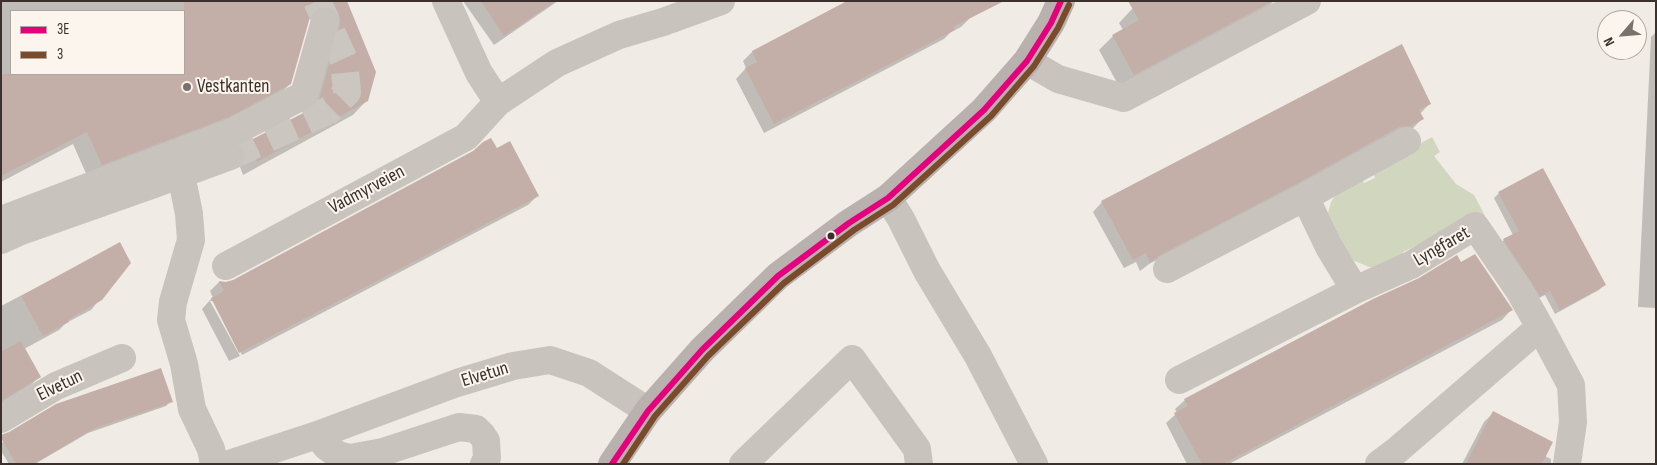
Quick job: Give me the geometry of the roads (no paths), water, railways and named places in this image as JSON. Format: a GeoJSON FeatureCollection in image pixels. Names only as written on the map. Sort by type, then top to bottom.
{"type":"FeatureCollection","features":[{"type":"Feature","properties":{"kind":"main road"},"geometry":{"type":"LineString","coordinates":[[612,464],[648,411],[702,350],[778,276],[849,223],[888,198],[984,110],[1027,61],[1051,22],[1061,1]]}},
{"type":"Feature","properties":{"kind":"street"},"geometry":{"type":"LineString","coordinates":[[446,1],[479,73],[498,102]]}},
{"type":"Feature","properties":{"kind":"street","name":"Vadmyrveien"},"geometry":{"type":"LineString","coordinates":[[226,266],[466,137],[498,102],[556,63],[619,35],[663,22],[721,1]]}},
{"type":"Feature","properties":{"kind":"street"},"geometry":{"type":"LineString","coordinates":[[1027,61],[1058,79],[1124,98],[1307,1]]}},
{"type":"Feature","properties":{"kind":"street"},"geometry":{"type":"LineString","coordinates":[[1,220],[235,131],[304,95],[325,21]]}},
{"type":"Feature","properties":{"kind":"street"},"geometry":{"type":"LineString","coordinates":[[1167,269],[1407,141]]}},
{"type":"Feature","properties":{"kind":"street"},"geometry":{"type":"LineString","coordinates":[[1,240],[21,231],[230,156]]}},
{"type":"Feature","properties":{"kind":"street"},"geometry":{"type":"LineString","coordinates":[[1305,197],[1330,247],[1355,290]]}},
{"type":"Feature","properties":{"kind":"street"},"geometry":{"type":"LineString","coordinates":[[888,198],[901,219],[927,271],[978,356],[1034,464]]}},
{"type":"Feature","properties":{"kind":"street"},"geometry":{"type":"LineString","coordinates":[[186,201],[191,240],[172,302],[170,320],[184,364],[192,409],[211,449],[214,464]]}},
{"type":"Feature","properties":{"kind":"street","name":"Lyngfaret"},"geometry":{"type":"LineString","coordinates":[[1179,380],[1355,290],[1411,265],[1475,226],[1519,290],[1570,385],[1573,422],[1567,464]]}},
{"type":"Feature","properties":{"kind":"street"},"geometry":{"type":"LineString","coordinates":[[1379,464],[1540,327]]}},
{"type":"Feature","properties":{"kind":"street","name":"Elvetun"},"geometry":{"type":"LineString","coordinates":[[1,419],[56,386],[122,358]]}},
{"type":"Feature","properties":{"kind":"street"},"geometry":{"type":"LineString","coordinates":[[742,464],[852,358],[917,449],[919,464]]}},
{"type":"Feature","properties":{"kind":"street","name":"Elvetun"},"geometry":{"type":"LineString","coordinates":[[229,464],[317,435],[457,384],[513,366],[550,360],[590,373],[648,411]]}},
{"type":"Feature","properties":{"kind":"street"},"geometry":{"type":"LineString","coordinates":[[317,435],[332,451],[338,455],[350,458],[383,452],[459,427],[476,429],[486,441],[487,458],[484,464]]}},
{"type":"Feature","properties":{"kind":"tunnel"},"geometry":{"type":"LineString","coordinates":[[230,156],[329,110],[347,92],[344,60],[317,1]]}},
{"type":"Feature","properties":{"kind":"place","name":"Vestkanten"},"geometry":{"type":"Point","coordinates":[187,87]}}]}
